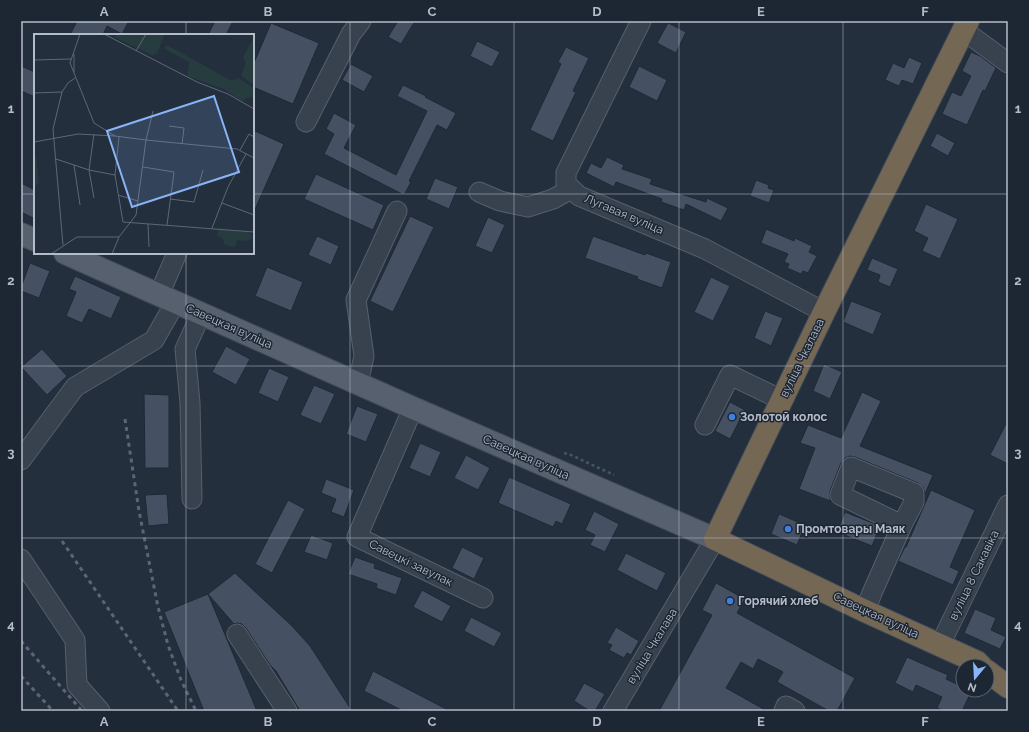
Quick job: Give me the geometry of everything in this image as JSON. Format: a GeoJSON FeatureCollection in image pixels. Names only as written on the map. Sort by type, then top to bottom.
{"type":"FeatureCollection","features":[{"type":"Feature","properties":{"kind":"highway","name":"вуліца Чкалава"},"geometry":{"type":"LineString","coordinates":[[715,539],[824,312],[966,26]]}},
{"type":"Feature","properties":{"kind":"highway","name":"Савецкая вуліца"},"geometry":{"type":"LineString","coordinates":[[715,539],[966,658]]}},
{"type":"Feature","properties":{"kind":"highway"},"geometry":{"type":"LineString","coordinates":[[995,676],[1008,687]]}},
{"type":"Feature","properties":{"kind":"main road"},"geometry":{"type":"LineString","coordinates":[[21,234],[34,240]]}},
{"type":"Feature","properties":{"kind":"main road","name":"Савецкая вуліца"},"geometry":{"type":"LineString","coordinates":[[67,254],[358,384],[715,539]]}},
{"type":"Feature","properties":{"kind":"main road","name":"Савецкая вуліца"},"geometry":{"type":"LineString","coordinates":[[995,671],[1008,677]]}},
{"type":"Feature","properties":{"kind":"street"},"geometry":{"type":"LineString","coordinates":[[306,122],[351,34],[360,21]]}},
{"type":"Feature","properties":{"kind":"street","name":"Лугавая вуліца"},"geometry":{"type":"LineString","coordinates":[[641,21],[566,173],[566,184],[579,196],[705,249],[824,312]]}},
{"type":"Feature","properties":{"kind":"street"},"geometry":{"type":"LineString","coordinates":[[966,26],[1008,62]]}},
{"type":"Feature","properties":{"kind":"street"},"geometry":{"type":"LineString","coordinates":[[479,192],[500,201],[528,207],[552,199],[571,188]]}},
{"type":"Feature","properties":{"kind":"street"},"geometry":{"type":"LineString","coordinates":[[358,384],[364,356],[356,300],[397,211]]}},
{"type":"Feature","properties":{"kind":"street"},"geometry":{"type":"LineString","coordinates":[[21,460],[75,387],[154,340],[167,299],[177,254]]}},
{"type":"Feature","properties":{"kind":"street"},"geometry":{"type":"LineString","coordinates":[[192,499],[190,403],[185,349],[202,314]]}},
{"type":"Feature","properties":{"kind":"street"},"geometry":{"type":"LineString","coordinates":[[705,425],[730,375],[782,400]]}},
{"type":"Feature","properties":{"kind":"street","name":"Савецкі завулак"},"geometry":{"type":"LineString","coordinates":[[413,408],[357,537],[483,598]]}},
{"type":"Feature","properties":{"kind":"street","name":"вуліца 8 Сакавіка"},"geometry":{"type":"LineString","coordinates":[[940,646],[1008,505]]}},
{"type":"Feature","properties":{"kind":"street"},"geometry":{"type":"LineString","coordinates":[[865,611],[902,525]]}},
{"type":"Feature","properties":{"kind":"street","name":"вуліца Чкалава"},"geometry":{"type":"LineString","coordinates":[[617,710],[715,539]]}},
{"type":"Feature","properties":{"kind":"street"},"geometry":{"type":"LineString","coordinates":[[21,559],[75,640],[77,685],[100,711]]}},
{"type":"Feature","properties":{"kind":"street"},"geometry":{"type":"LineString","coordinates":[[237,634],[287,711]]}},
{"type":"Feature","properties":{"kind":"street"},"geometry":{"type":"LineString","coordinates":[[784,711],[786,706],[795,711]]}},
{"type":"Feature","properties":{"kind":"building"},"geometry":{"type":"Polygon","coordinates":[[[77,21],[129,21],[122,34],[107,26],[103,34],[70,34],[77,21]]]}},
{"type":"Feature","properties":{"kind":"building"},"geometry":{"type":"Polygon","coordinates":[[[215,21],[233,21],[226,34],[208,34],[215,21]]]}},
{"type":"Feature","properties":{"kind":"building"},"geometry":{"type":"Polygon","coordinates":[[[398,21],[415,21],[401,44],[388,37],[398,21]]]}},
{"type":"Feature","properties":{"kind":"building"},"geometry":{"type":"Polygon","coordinates":[[[271,23],[319,43],[293,104],[254,87],[254,63],[271,23]]]}},
{"type":"Feature","properties":{"kind":"building"},"geometry":{"type":"Polygon","coordinates":[[[668,23],[686,32],[676,53],[657,43],[668,23]]]}},
{"type":"Feature","properties":{"kind":"building"},"geometry":{"type":"Polygon","coordinates":[[[477,41],[500,52],[492,67],[470,56],[477,41]]]}},
{"type":"Feature","properties":{"kind":"building"},"geometry":{"type":"Polygon","coordinates":[[[566,47],[589,58],[573,91],[576,92],[553,141],[530,130],[561,64],[558,62],[566,47]]]}},
{"type":"Feature","properties":{"kind":"building"},"geometry":{"type":"Polygon","coordinates":[[[971,52],[980,56],[996,68],[985,91],[983,90],[967,125],[942,114],[952,92],[961,96],[971,76],[962,71],[971,52]]]}},
{"type":"Feature","properties":{"kind":"building"},"geometry":{"type":"Polygon","coordinates":[[[909,57],[922,63],[913,84],[902,80],[899,86],[885,80],[893,63],[904,68],[909,57]]]}},
{"type":"Feature","properties":{"kind":"building"},"geometry":{"type":"Polygon","coordinates":[[[351,64],[373,76],[364,92],[342,80],[351,64]]]}},
{"type":"Feature","properties":{"kind":"building"},"geometry":{"type":"Polygon","coordinates":[[[21,66],[34,72],[34,97],[21,91],[21,66]]]}},
{"type":"Feature","properties":{"kind":"building"},"geometry":{"type":"Polygon","coordinates":[[[639,66],[667,80],[657,101],[629,87],[639,66]]]}},
{"type":"Feature","properties":{"kind":"building"},"geometry":{"type":"Polygon","coordinates":[[[403,85],[456,113],[447,130],[437,125],[409,181],[411,182],[404,195],[324,154],[334,134],[326,129],[334,113],[356,125],[344,148],[396,175],[427,111],[397,96],[403,85]]]}},
{"type":"Feature","properties":{"kind":"building"},"geometry":{"type":"Polygon","coordinates":[[[254,130],[284,144],[254,212],[254,130]]]}},
{"type":"Feature","properties":{"kind":"building"},"geometry":{"type":"Polygon","coordinates":[[[937,133],[955,143],[948,156],[930,146],[937,133]]]}},
{"type":"Feature","properties":{"kind":"building"},"geometry":{"type":"Polygon","coordinates":[[[607,157],[624,165],[622,169],[652,179],[650,184],[706,202],[707,198],[728,208],[721,221],[686,204],[684,210],[661,202],[662,199],[616,182],[614,187],[586,173],[591,163],[601,168],[607,157]]]}},
{"type":"Feature","properties":{"kind":"building"},"geometry":{"type":"Polygon","coordinates":[[[316,174],[384,205],[373,230],[304,199],[316,174]]]}},
{"type":"Feature","properties":{"kind":"building"},"geometry":{"type":"Polygon","coordinates":[[[435,178],[458,187],[449,209],[426,199],[435,178]]]}},
{"type":"Feature","properties":{"kind":"building"},"geometry":{"type":"Polygon","coordinates":[[[756,180],[769,185],[768,188],[774,190],[769,203],[750,196],[756,180]]]}},
{"type":"Feature","properties":{"kind":"building"},"geometry":{"type":"Polygon","coordinates":[[[21,183],[34,190],[34,218],[21,212],[21,183]]]}},
{"type":"Feature","properties":{"kind":"building"},"geometry":{"type":"Polygon","coordinates":[[[926,204],[958,219],[940,259],[922,251],[928,238],[914,231],[926,204]]]}},
{"type":"Feature","properties":{"kind":"building"},"geometry":{"type":"Polygon","coordinates":[[[410,216],[434,227],[393,312],[370,301],[410,216]]]}},
{"type":"Feature","properties":{"kind":"building"},"geometry":{"type":"Polygon","coordinates":[[[488,217],[505,225],[492,253],[475,246],[488,217]]]}},
{"type":"Feature","properties":{"kind":"building"},"geometry":{"type":"Polygon","coordinates":[[[766,229],[794,241],[795,238],[812,246],[809,252],[817,256],[808,273],[803,271],[801,274],[787,268],[789,264],[784,262],[788,254],[761,243],[766,229]]]}},
{"type":"Feature","properties":{"kind":"building"},"geometry":{"type":"Polygon","coordinates":[[[317,236],[339,246],[331,265],[308,255],[317,236]]]}},
{"type":"Feature","properties":{"kind":"building"},"geometry":{"type":"Polygon","coordinates":[[[593,236],[645,255],[646,253],[671,262],[662,288],[637,279],[638,277],[585,258],[593,236]]]}},
{"type":"Feature","properties":{"kind":"building"},"geometry":{"type":"Polygon","coordinates":[[[872,258],[898,269],[890,287],[878,282],[880,275],[867,270],[872,258]]]}},
{"type":"Feature","properties":{"kind":"building"},"geometry":{"type":"Polygon","coordinates":[[[30,263],[50,271],[39,298],[21,291],[21,287],[30,263]]]}},
{"type":"Feature","properties":{"kind":"building"},"geometry":{"type":"Polygon","coordinates":[[[267,267],[303,282],[291,311],[255,296],[267,267]]]}},
{"type":"Feature","properties":{"kind":"building"},"geometry":{"type":"Polygon","coordinates":[[[75,276],[121,297],[111,319],[89,309],[82,323],[66,316],[76,292],[69,289],[75,276]]]}},
{"type":"Feature","properties":{"kind":"building"},"geometry":{"type":"Polygon","coordinates":[[[711,277],[730,286],[713,321],[694,312],[711,277]]]}},
{"type":"Feature","properties":{"kind":"building"},"geometry":{"type":"Polygon","coordinates":[[[851,301],[882,313],[873,335],[843,322],[851,301]]]}},
{"type":"Feature","properties":{"kind":"building"},"geometry":{"type":"Polygon","coordinates":[[[765,311],[783,318],[771,346],[754,338],[765,311]]]}},
{"type":"Feature","properties":{"kind":"building"},"geometry":{"type":"Polygon","coordinates":[[[226,346],[250,359],[236,385],[212,372],[226,346]]]}},
{"type":"Feature","properties":{"kind":"building"},"geometry":{"type":"Polygon","coordinates":[[[42,349],[67,376],[47,395],[21,367],[42,349]]]}},
{"type":"Feature","properties":{"kind":"building"},"geometry":{"type":"Polygon","coordinates":[[[824,364],[842,372],[830,399],[813,391],[824,364]]]}},
{"type":"Feature","properties":{"kind":"building"},"geometry":{"type":"Polygon","coordinates":[[[269,368],[289,377],[278,402],[258,393],[269,368]]]}},
{"type":"Feature","properties":{"kind":"building"},"geometry":{"type":"Polygon","coordinates":[[[314,385],[335,394],[321,424],[300,415],[314,385]]]}},
{"type":"Feature","properties":{"kind":"building"},"geometry":{"type":"Polygon","coordinates":[[[862,392],[881,401],[860,446],[933,475],[925,494],[923,487],[918,483],[850,456],[845,458],[841,463],[830,491],[830,501],[799,489],[815,448],[800,443],[808,425],[841,438],[862,392]]]}},
{"type":"Feature","properties":{"kind":"building"},"geometry":{"type":"Polygon","coordinates":[[[144,394],[169,395],[169,468],[145,468],[144,394]]]}},
{"type":"Feature","properties":{"kind":"building","name":"Золотой колос"},"geometry":{"type":"Polygon","coordinates":[[[730,402],[745,410],[730,439],[715,431],[730,402]]]}},
{"type":"Feature","properties":{"kind":"building"},"geometry":{"type":"Polygon","coordinates":[[[357,406],[378,414],[366,442],[346,434],[357,406]]]}},
{"type":"Feature","properties":{"kind":"building"},"geometry":{"type":"Polygon","coordinates":[[[1008,420],[1008,464],[990,455],[1008,420]]]}},
{"type":"Feature","properties":{"kind":"building"},"geometry":{"type":"Polygon","coordinates":[[[420,443],[441,452],[430,477],[409,468],[420,443]]]}},
{"type":"Feature","properties":{"kind":"building"},"geometry":{"type":"Polygon","coordinates":[[[466,455],[490,468],[478,490],[454,478],[466,455]]]}},
{"type":"Feature","properties":{"kind":"building"},"geometry":{"type":"Polygon","coordinates":[[[509,477],[571,504],[562,524],[556,521],[553,527],[498,503],[509,477]]]}},
{"type":"Feature","properties":{"kind":"building"},"geometry":{"type":"Polygon","coordinates":[[[326,479],[354,490],[344,517],[331,512],[336,499],[321,493],[326,479]]]}},
{"type":"Feature","properties":{"kind":"building"},"geometry":{"type":"Polygon","coordinates":[[[931,490],[975,510],[950,567],[959,571],[953,585],[898,561],[906,547],[931,490]]]}},
{"type":"Feature","properties":{"kind":"building"},"geometry":{"type":"Polygon","coordinates":[[[167,494],[169,524],[148,526],[145,495],[167,494]]]}},
{"type":"Feature","properties":{"kind":"building"},"geometry":{"type":"Polygon","coordinates":[[[288,500],[305,509],[272,573],[255,564],[288,500]]]}},
{"type":"Feature","properties":{"kind":"building"},"geometry":{"type":"Polygon","coordinates":[[[594,511],[619,524],[605,552],[590,545],[595,535],[585,530],[594,511]]]}},
{"type":"Feature","properties":{"kind":"building"},"geometry":{"type":"Polygon","coordinates":[[[845,512],[880,526],[872,546],[837,532],[845,512]]]}},
{"type":"Feature","properties":{"kind":"building","name":"Промтовары Маяк"},"geometry":{"type":"Polygon","coordinates":[[[779,514],[805,525],[797,545],[771,534],[779,514]]]}},
{"type":"Feature","properties":{"kind":"building"},"geometry":{"type":"Polygon","coordinates":[[[311,535],[333,543],[327,560],[304,552],[311,535]]]}},
{"type":"Feature","properties":{"kind":"building"},"geometry":{"type":"Polygon","coordinates":[[[462,547],[484,558],[474,579],[452,568],[462,547]]]}},
{"type":"Feature","properties":{"kind":"building"},"geometry":{"type":"Polygon","coordinates":[[[626,553],[666,573],[657,591],[617,570],[626,553]]]}},
{"type":"Feature","properties":{"kind":"building"},"geometry":{"type":"Polygon","coordinates":[[[355,557],[375,564],[374,568],[402,578],[396,595],[376,588],[377,584],[348,574],[355,557]]]}},
{"type":"Feature","properties":{"kind":"building"},"geometry":{"type":"Polygon","coordinates":[[[235,573],[292,626],[310,646],[352,711],[300,711],[276,671],[270,665],[246,628],[242,624],[234,624],[208,594],[235,573]]]}},
{"type":"Feature","properties":{"kind":"building"},"geometry":{"type":"Polygon","coordinates":[[[716,583],[745,599],[737,613],[855,678],[837,711],[829,711],[777,682],[783,672],[758,659],[753,669],[741,662],[726,688],[767,711],[659,711],[712,615],[702,610],[716,583]]]}},
{"type":"Feature","properties":{"kind":"building"},"geometry":{"type":"Polygon","coordinates":[[[422,590],[451,606],[442,622],[413,607],[422,590]]]}},
{"type":"Feature","properties":{"kind":"building"},"geometry":{"type":"Polygon","coordinates":[[[208,594],[257,711],[204,711],[164,612],[208,594]]]}},
{"type":"Feature","properties":{"kind":"building"},"geometry":{"type":"Polygon","coordinates":[[[975,609],[996,618],[991,630],[1006,637],[1000,649],[964,633],[975,609]]]}},
{"type":"Feature","properties":{"kind":"building"},"geometry":{"type":"Polygon","coordinates":[[[471,617],[502,633],[494,647],[464,631],[471,617]]]}},
{"type":"Feature","properties":{"kind":"building"},"geometry":{"type":"Polygon","coordinates":[[[616,627],[639,641],[631,655],[627,653],[624,658],[609,650],[612,645],[607,643],[616,627]]]}},
{"type":"Feature","properties":{"kind":"building"},"geometry":{"type":"Polygon","coordinates":[[[907,657],[948,675],[946,679],[955,683],[955,698],[968,698],[962,711],[944,711],[937,708],[942,697],[916,685],[913,692],[895,683],[907,657]]]}},
{"type":"Feature","properties":{"kind":"building"},"geometry":{"type":"Polygon","coordinates":[[[373,671],[450,711],[403,711],[364,691],[373,671]]]}},
{"type":"Feature","properties":{"kind":"building"},"geometry":{"type":"Polygon","coordinates":[[[584,683],[605,694],[595,711],[590,711],[574,701],[584,683]]]}},
{"type":"Feature","properties":{"kind":"railway"},"geometry":{"type":"LineString","coordinates":[[125,419],[139,511],[158,607],[168,645],[181,680],[196,711]]}},
{"type":"Feature","properties":{"kind":"railway"},"geometry":{"type":"LineString","coordinates":[[62,541],[178,711]]}},
{"type":"Feature","properties":{"kind":"railway"},"geometry":{"type":"LineString","coordinates":[[21,641],[82,711]]}},
{"type":"Feature","properties":{"kind":"railway"},"geometry":{"type":"LineString","coordinates":[[21,676],[53,711]]}},
{"type":"Feature","properties":{"kind":"place","name":"Золотой колос"},"geometry":{"type":"Point","coordinates":[732,417]}},
{"type":"Feature","properties":{"kind":"place","name":"Промтовары Маяк"},"geometry":{"type":"Point","coordinates":[788,529]}},
{"type":"Feature","properties":{"kind":"place","name":"Горячий хлеб"},"geometry":{"type":"Point","coordinates":[730,601]}}]}
